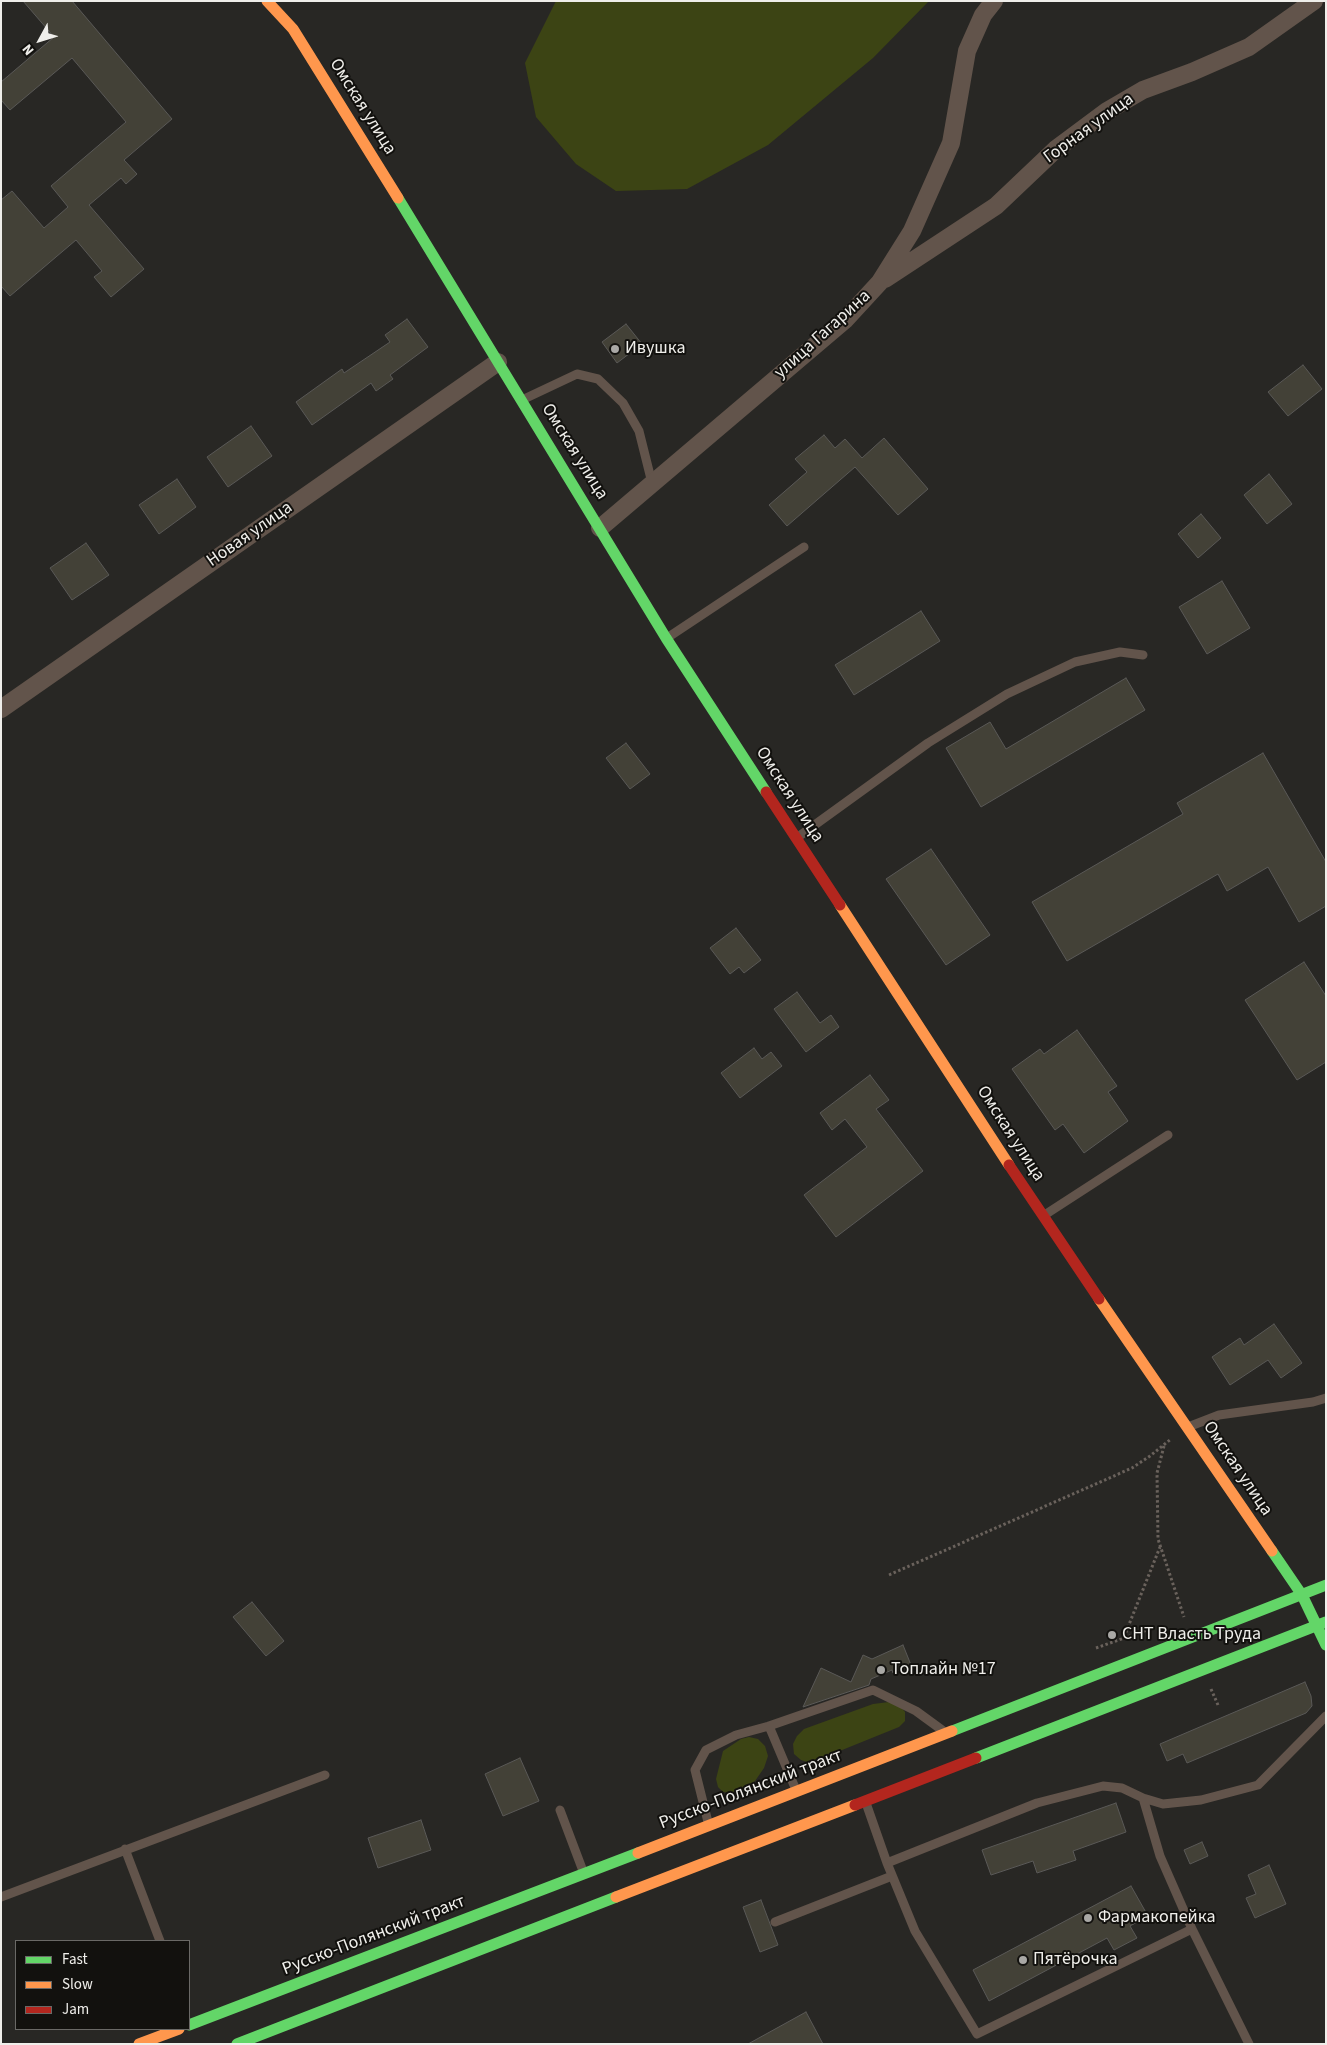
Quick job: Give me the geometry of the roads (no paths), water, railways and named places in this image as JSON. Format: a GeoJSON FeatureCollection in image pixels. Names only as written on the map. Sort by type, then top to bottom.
{"type":"FeatureCollection","features":[{"type":"Feature","properties":{"kind":"main road","name":"Омская улица"},"geometry":{"type":"LineString","coordinates":[[267,1],[293,29],[522,400],[666,638],[1042,1216],[1322,1624],[1326,1645]]}},
{"type":"Feature","properties":{"kind":"main road","name":"Русско-Полянский тракт"},"geometry":{"type":"LineString","coordinates":[[190,2021],[584,1874],[1326,1585]]}},
{"type":"Feature","properties":{"kind":"main road"},"geometry":{"type":"LineString","coordinates":[[237,2044],[1322,1624]]}},
{"type":"Feature","properties":{"kind":"main road"},"geometry":{"type":"LineString","coordinates":[[139,2044],[177,2030]]}},
{"type":"Feature","properties":{"kind":"street","name":"улица Гагарина"},"geometry":{"type":"LineString","coordinates":[[600,528],[845,320],[880,282],[912,231],[951,143],[967,50],[982,15],[994,1]]}},
{"type":"Feature","properties":{"kind":"street","name":"Горная улица"},"geometry":{"type":"LineString","coordinates":[[880,282],[996,206],[1056,149],[1106,111],[1143,90],[1192,72],[1249,46],[1311,4]]}},
{"type":"Feature","properties":{"kind":"street","name":"Новая улица"},"geometry":{"type":"LineString","coordinates":[[1,709],[498,362]]}},
{"type":"Feature","properties":{"kind":"lane"},"geometry":{"type":"LineString","coordinates":[[1311,4],[1326,5]]}},
{"type":"Feature","properties":{"kind":"lane"},"geometry":{"type":"LineString","coordinates":[[522,400],[577,374],[598,379],[624,403],[640,431],[652,484]]}},
{"type":"Feature","properties":{"kind":"lane"},"geometry":{"type":"LineString","coordinates":[[666,638],[804,546]]}},
{"type":"Feature","properties":{"kind":"lane"},"geometry":{"type":"LineString","coordinates":[[796,838],[928,743],[1007,694],[1075,662],[1120,652],[1143,655]]}},
{"type":"Feature","properties":{"kind":"lane"},"geometry":{"type":"LineString","coordinates":[[1042,1216],[1168,1135]]}},
{"type":"Feature","properties":{"kind":"lane"},"geometry":{"type":"LineString","coordinates":[[1188,1427],[1219,1415],[1313,1402],[1326,1398]]}},
{"type":"Feature","properties":{"kind":"lane"},"geometry":{"type":"LineString","coordinates":[[708,1825],[695,1770],[706,1750],[736,1735],[769,1726],[873,1690],[916,1711],[946,1734]]}},
{"type":"Feature","properties":{"kind":"lane"},"geometry":{"type":"LineString","coordinates":[[887,1863],[1037,1803],[1103,1786],[1122,1788],[1143,1798],[1163,1804],[1200,1800],[1258,1785],[1326,1716]]}},
{"type":"Feature","properties":{"kind":"lane"},"geometry":{"type":"LineString","coordinates":[[769,1726],[797,1792]]}},
{"type":"Feature","properties":{"kind":"lane"},"geometry":{"type":"LineString","coordinates":[[1,1897],[325,1775]]}},
{"type":"Feature","properties":{"kind":"lane"},"geometry":{"type":"LineString","coordinates":[[1143,1798],[1160,1856],[1192,1929],[1249,2044]]}},
{"type":"Feature","properties":{"kind":"lane"},"geometry":{"type":"LineString","coordinates":[[865,1801],[887,1863],[915,1931],[977,2034],[1192,1929]]}},
{"type":"Feature","properties":{"kind":"lane"},"geometry":{"type":"LineString","coordinates":[[560,1810],[584,1874]]}},
{"type":"Feature","properties":{"kind":"lane"},"geometry":{"type":"LineString","coordinates":[[125,1849],[160,1940]]}},
{"type":"Feature","properties":{"kind":"lane"},"geometry":{"type":"LineString","coordinates":[[775,1922],[892,1876]]}},
{"type":"Feature","properties":{"kind":"place","name":"Ивушка"},"geometry":{"type":"Point","coordinates":[615,349]}},
{"type":"Feature","properties":{"kind":"place","name":"СНТ Власть Труда"},"geometry":{"type":"Point","coordinates":[1112,1635]}},
{"type":"Feature","properties":{"kind":"place","name":"Топлайн №17"},"geometry":{"type":"Point","coordinates":[881,1670]}},
{"type":"Feature","properties":{"kind":"place","name":"Фармакопейка"},"geometry":{"type":"Point","coordinates":[1088,1918]}},
{"type":"Feature","properties":{"kind":"place","name":"Пятёрочка"},"geometry":{"type":"Point","coordinates":[1023,1960]}}]}
